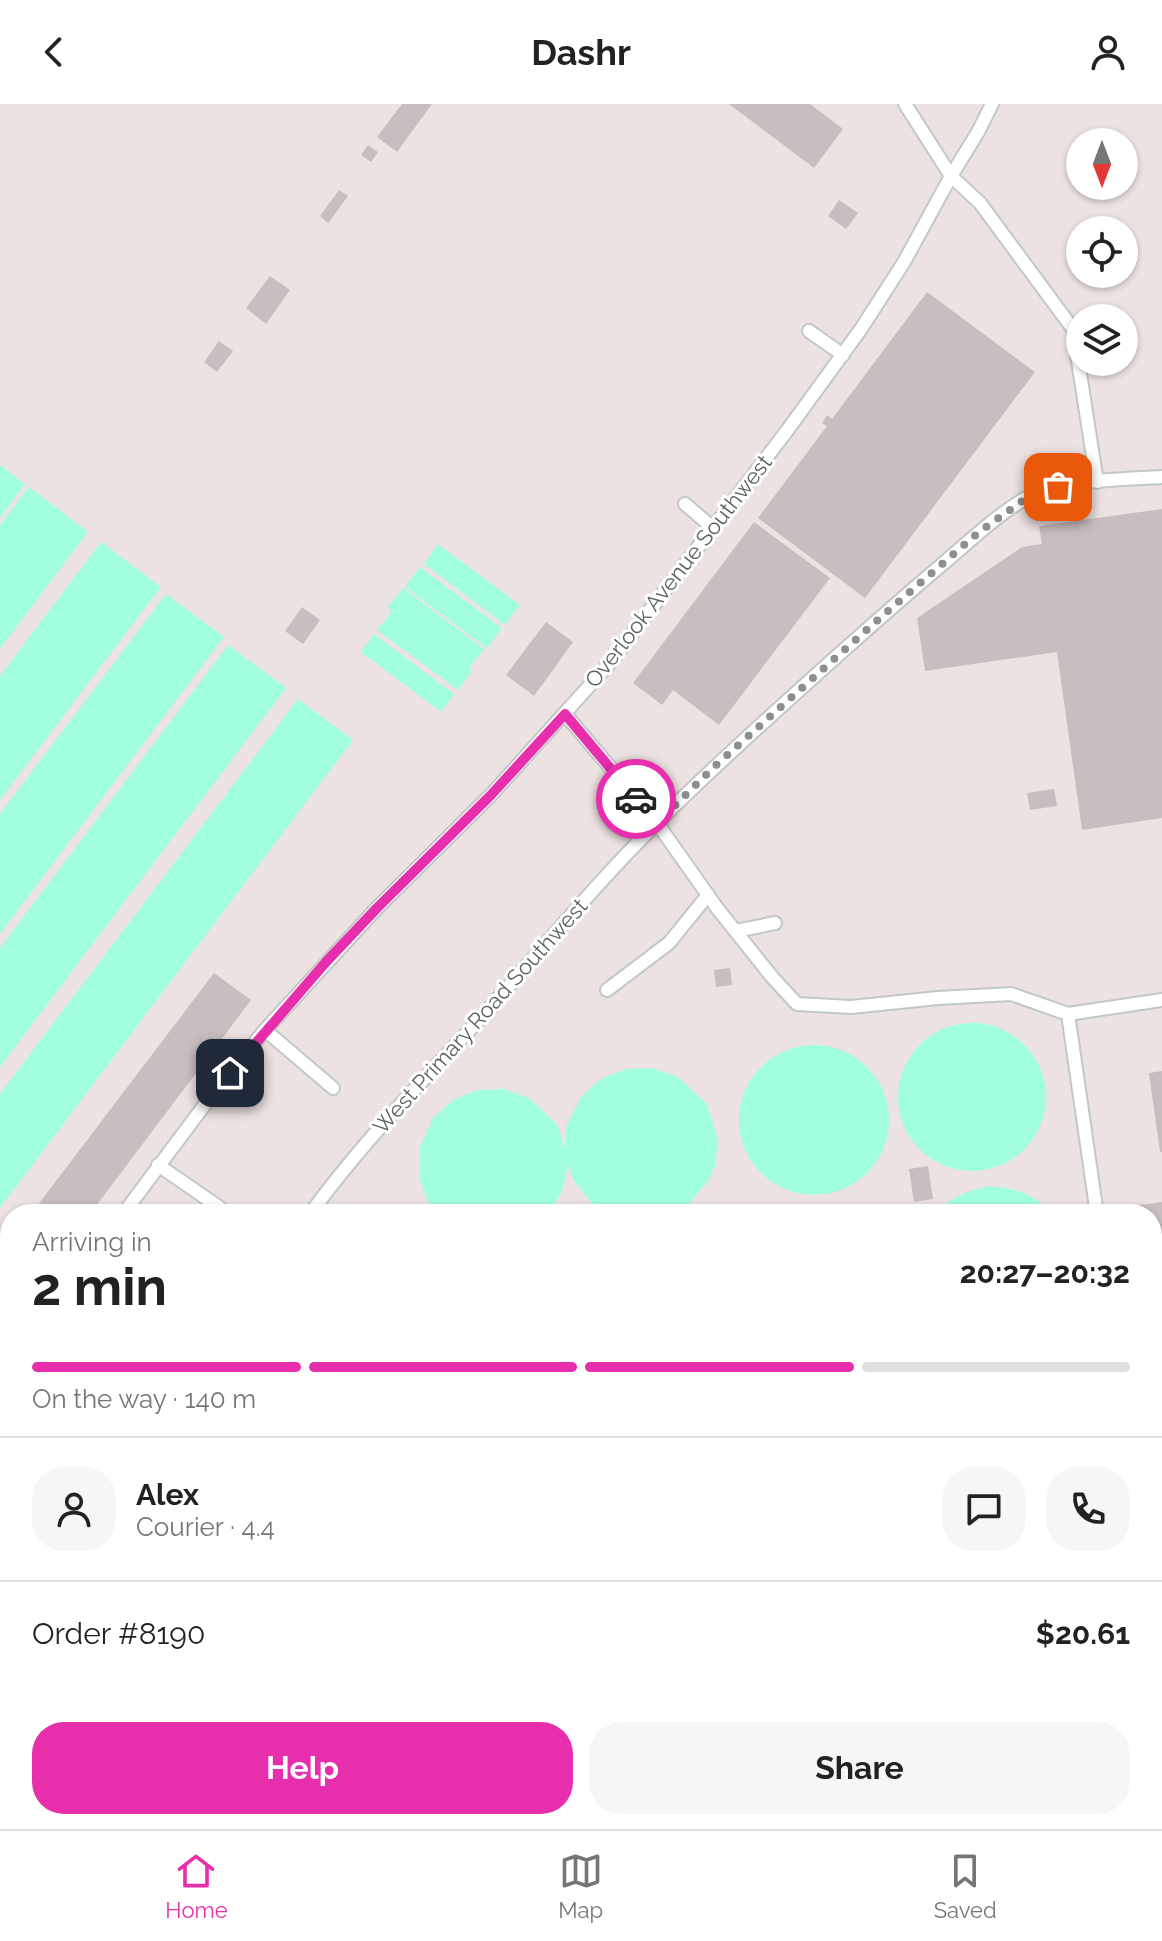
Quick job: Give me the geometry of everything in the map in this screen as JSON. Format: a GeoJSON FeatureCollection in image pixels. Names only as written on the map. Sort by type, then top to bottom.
{"type":"FeatureCollection","features":[{"type":"Feature","properties":{"kind":"lane"},"geometry":{"type":"LineString","coordinates":[[905,104],[951,176],[980,203],[1073,329],[1097,482]]}},
{"type":"Feature","properties":{"kind":"lane","name":"Overlook Avenue Southwest"},"geometry":{"type":"LineString","coordinates":[[130,1204],[265,1030],[377,908],[474,813],[620,650],[843,355],[904,262],[992,104]]}},
{"type":"Feature","properties":{"kind":"lane"},"geometry":{"type":"LineString","coordinates":[[809,331],[843,355]]}},
{"type":"Feature","properties":{"kind":"lane","name":"West Primary Road Southwest"},"geometry":{"type":"LineString","coordinates":[[318,1204],[380,1126],[657,823],[715,766],[979,532],[1028,497],[1058,487],[1162,477]]}},
{"type":"Feature","properties":{"kind":"lane"},"geometry":{"type":"LineString","coordinates":[[685,504],[713,528]]}},
{"type":"Feature","properties":{"kind":"lane"},"geometry":{"type":"LineString","coordinates":[[608,642],[620,650]]}},
{"type":"Feature","properties":{"kind":"lane"},"geometry":{"type":"LineString","coordinates":[[565,714],[657,823],[708,895],[797,1004],[851,1007],[1011,994],[1068,1014],[1162,1000]]}},
{"type":"Feature","properties":{"kind":"lane"},"geometry":{"type":"LineString","coordinates":[[607,990],[669,943],[708,895]]}},
{"type":"Feature","properties":{"kind":"lane"},"geometry":{"type":"LineString","coordinates":[[736,931],[775,923]]}},
{"type":"Feature","properties":{"kind":"lane"},"geometry":{"type":"LineString","coordinates":[[1068,1014],[1096,1204]]}},
{"type":"Feature","properties":{"kind":"lane"},"geometry":{"type":"LineString","coordinates":[[265,1030],[333,1088]]}},
{"type":"Feature","properties":{"kind":"lane"},"geometry":{"type":"LineString","coordinates":[[158,1165],[215,1204]]}},
{"type":"Feature","properties":{"kind":"shaded area"},"geometry":{"type":"Polygon","coordinates":[[[0,465],[25,484],[0,518],[0,465]]]}},
{"type":"Feature","properties":{"kind":"shaded area"},"geometry":{"type":"Polygon","coordinates":[[[29,487],[88,532],[0,649],[0,525],[29,487]]]}},
{"type":"Feature","properties":{"kind":"shaded area"},"geometry":{"type":"Polygon","coordinates":[[[101,542],[161,587],[0,800],[0,676],[101,542]]]}},
{"type":"Feature","properties":{"kind":"shaded area"},"geometry":{"type":"Polygon","coordinates":[[[438,544],[520,605],[505,625],[424,564],[438,544]]]}},
{"type":"Feature","properties":{"kind":"shaded area"},"geometry":{"type":"Polygon","coordinates":[[[420,567],[502,628],[487,648],[405,587],[420,567]]]}},
{"type":"Feature","properties":{"kind":"shaded area"},"geometry":{"type":"Polygon","coordinates":[[[403,588],[484,649],[469,668],[472,671],[458,690],[377,630],[392,611],[388,607],[403,588]]]}},
{"type":"Feature","properties":{"kind":"shaded area"},"geometry":{"type":"Polygon","coordinates":[[[166,594],[224,637],[0,934],[0,814],[166,594]]]}},
{"type":"Feature","properties":{"kind":"shaded area"},"geometry":{"type":"Polygon","coordinates":[[[374,634],[454,694],[441,712],[361,652],[374,634]]]}},
{"type":"Feature","properties":{"kind":"shaded area"},"geometry":{"type":"Polygon","coordinates":[[[228,645],[286,688],[0,1067],[0,948],[228,645]]]}},
{"type":"Feature","properties":{"kind":"shaded area"},"geometry":{"type":"Polygon","coordinates":[[[298,699],[353,740],[3,1204],[0,1204],[0,1094],[298,699]]]}},
{"type":"Feature","properties":{"kind":"shaded area"},"geometry":{"type":"Polygon","coordinates":[[[972,1023],[1000,1028],[1025,1044],[1041,1069],[1046,1097],[1041,1125],[1025,1150],[1000,1166],[972,1171],[944,1166],[919,1150],[903,1125],[898,1097],[903,1069],[919,1044],[944,1028],[972,1023]]]}},
{"type":"Feature","properties":{"kind":"shaded area"},"geometry":{"type":"Polygon","coordinates":[[[814,1045],[843,1051],[867,1067],[883,1091],[889,1120],[883,1149],[867,1173],[843,1189],[814,1195],[785,1189],[761,1173],[745,1149],[739,1120],[745,1091],[761,1067],[785,1051],[814,1045]]]}},
{"type":"Feature","properties":{"kind":"shaded area"},"geometry":{"type":"Polygon","coordinates":[[[652,1068],[678,1077],[707,1104],[718,1140],[715,1166],[709,1180],[689,1204],[594,1204],[574,1181],[568,1165],[562,1191],[554,1204],[430,1204],[427,1200],[420,1180],[420,1147],[433,1118],[453,1100],[478,1090],[503,1089],[529,1098],[557,1124],[566,1151],[566,1127],[581,1097],[601,1079],[626,1069],[652,1068]]]}},
{"type":"Feature","properties":{"kind":"shaded area"},"geometry":{"type":"Polygon","coordinates":[[[989,1186],[1008,1189],[1024,1193],[1041,1204],[947,1204],[967,1192],[989,1186]]]}},
{"type":"Feature","properties":{"kind":"building"},"geometry":{"type":"Polygon","coordinates":[[[402,104],[432,104],[397,152],[377,137],[402,104]]]}},
{"type":"Feature","properties":{"kind":"building"},"geometry":{"type":"Polygon","coordinates":[[[729,104],[810,104],[843,129],[814,168],[729,104]]]}},
{"type":"Feature","properties":{"kind":"building"},"geometry":{"type":"Polygon","coordinates":[[[368,145],[378,152],[371,162],[361,155],[368,145]]]}},
{"type":"Feature","properties":{"kind":"building"},"geometry":{"type":"Polygon","coordinates":[[[339,190],[348,196],[328,223],[320,216],[339,190]]]}},
{"type":"Feature","properties":{"kind":"building"},"geometry":{"type":"Polygon","coordinates":[[[839,200],[858,213],[846,229],[828,216],[839,200]]]}},
{"type":"Feature","properties":{"kind":"building"},"geometry":{"type":"Polygon","coordinates":[[[270,276],[290,290],[266,324],[246,308],[270,276]]]}},
{"type":"Feature","properties":{"kind":"building"},"geometry":{"type":"Polygon","coordinates":[[[927,292],[1035,372],[865,598],[758,518],[827,426],[822,423],[827,415],[832,419],[927,292]]]}},
{"type":"Feature","properties":{"kind":"building"},"geometry":{"type":"Polygon","coordinates":[[[219,341],[233,351],[217,372],[204,362],[219,341]]]}},
{"type":"Feature","properties":{"kind":"building"},"geometry":{"type":"Polygon","coordinates":[[[1162,509],[1162,818],[1082,830],[1057,652],[925,671],[917,618],[1022,547],[1042,544],[1039,526],[1162,509]]]}},
{"type":"Feature","properties":{"kind":"building"},"geometry":{"type":"Polygon","coordinates":[[[754,522],[830,578],[719,725],[673,690],[662,705],[633,683],[754,522]]]}},
{"type":"Feature","properties":{"kind":"building"},"geometry":{"type":"Polygon","coordinates":[[[302,607],[320,620],[303,644],[285,631],[302,607]]]}},
{"type":"Feature","properties":{"kind":"building"},"geometry":{"type":"Polygon","coordinates":[[[546,622],[573,642],[534,696],[506,675],[546,622]]]}},
{"type":"Feature","properties":{"kind":"building"},"geometry":{"type":"Polygon","coordinates":[[[1054,789],[1057,806],[1030,810],[1027,793],[1054,789]]]}},
{"type":"Feature","properties":{"kind":"building"},"geometry":{"type":"Polygon","coordinates":[[[730,968],[732,985],[716,987],[714,970],[730,968]]]}},
{"type":"Feature","properties":{"kind":"building"},"geometry":{"type":"Polygon","coordinates":[[[214,973],[251,1000],[98,1204],[39,1204],[214,973]]]}},
{"type":"Feature","properties":{"kind":"building"},"geometry":{"type":"Polygon","coordinates":[[[1162,1071],[1162,1152],[1160,1152],[1149,1073],[1162,1071]]]}},
{"type":"Feature","properties":{"kind":"building"},"geometry":{"type":"Polygon","coordinates":[[[928,1166],[933,1199],[914,1202],[909,1169],[928,1166]]]}},
{"type":"Feature","properties":{"kind":"way so far"},"geometry":{"type":"LineString","coordinates":[[636,799],[657,823],[715,766],[979,532],[1028,497],[1058,487]]}},
{"type":"Feature","properties":{"kind":"route"},"geometry":{"type":"LineString","coordinates":[[230,1073],[326,962],[491,795],[565,714],[636,799]]}}]}
